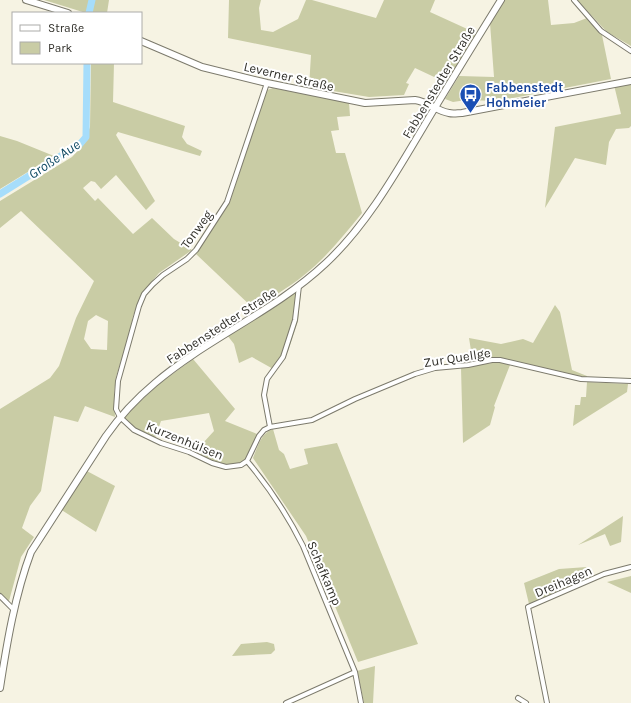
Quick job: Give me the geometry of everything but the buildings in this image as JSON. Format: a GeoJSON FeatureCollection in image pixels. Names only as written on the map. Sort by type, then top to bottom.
{"type":"FeatureCollection","features":[{"type":"Feature","properties":{"kind":"street"},"geometry":{"type":"LineString","coordinates":[[26,0],[65,12]]}},
{"type":"Feature","properties":{"kind":"street","name":"Fabbenstedter Straße"},"geometry":{"type":"LineString","coordinates":[[0,688],[14,610],[31,552],[92,456],[120,417],[155,382],[299,286],[326,264],[346,243],[406,156],[501,0]]}},
{"type":"Feature","properties":{"kind":"street"},"geometry":{"type":"LineString","coordinates":[[574,0],[601,31],[631,50]]}},
{"type":"Feature","properties":{"kind":"street","name":"Leverner Straße"},"geometry":{"type":"LineString","coordinates":[[142,42],[202,67],[267,83],[365,103],[415,100],[422,101],[448,113],[462,112],[631,81]]}},
{"type":"Feature","properties":{"kind":"street","name":"Tonweg"},"geometry":{"type":"LineString","coordinates":[[120,417],[116,409],[118,381],[139,306],[144,294],[162,275],[187,259],[196,250],[227,202],[267,83]]}},
{"type":"Feature","properties":{"kind":"street"},"geometry":{"type":"LineString","coordinates":[[247,462],[259,436],[264,430],[270,427],[264,395],[267,379],[283,357],[293,328],[299,286]]}},
{"type":"Feature","properties":{"kind":"street","name":"Zur Quellge"},"geometry":{"type":"LineString","coordinates":[[270,427],[312,420],[355,399],[415,374],[435,368],[468,365],[492,360],[500,360],[581,380],[631,381]]}},
{"type":"Feature","properties":{"kind":"street","name":"Kurzenhülsen"},"geometry":{"type":"LineString","coordinates":[[120,417],[134,430],[161,443],[189,452],[212,464],[226,467],[241,465],[247,462]]}},
{"type":"Feature","properties":{"kind":"street","name":"Schafkamp"},"geometry":{"type":"LineString","coordinates":[[247,462],[258,474],[304,546],[355,672],[361,703]]}},
{"type":"Feature","properties":{"kind":"street","name":"Dreihagen"},"geometry":{"type":"LineString","coordinates":[[547,703],[528,607],[604,574],[631,567]]}},
{"type":"Feature","properties":{"kind":"street"},"geometry":{"type":"LineString","coordinates":[[0,596],[14,610]]}},
{"type":"Feature","properties":{"kind":"street"},"geometry":{"type":"LineString","coordinates":[[286,703],[355,672]]}},
{"type":"Feature","properties":{"kind":"street"},"geometry":{"type":"LineString","coordinates":[[518,698],[526,703]]}},
{"type":"Feature","properties":{"kind":"green space"},"geometry":{"type":"Polygon","coordinates":[[[44,0],[109,0],[107,12],[83,12],[44,0]]]}},
{"type":"Feature","properties":{"kind":"green space"},"geometry":{"type":"Polygon","coordinates":[[[229,0],[261,0],[259,8],[261,30],[273,32],[298,19],[306,0],[312,0],[376,18],[384,0],[435,0],[430,12],[476,33],[447,83],[415,68],[406,83],[409,84],[404,95],[369,97],[309,87],[311,55],[228,38],[229,0]]]}},
{"type":"Feature","properties":{"kind":"green space"},"geometry":{"type":"Polygon","coordinates":[[[504,0],[548,0],[551,25],[574,23],[587,18],[602,35],[611,79],[497,101],[466,100],[453,102],[445,99],[459,76],[494,77],[490,23],[504,0]]]}},
{"type":"Feature","properties":{"kind":"green space"},"geometry":{"type":"Polygon","coordinates":[[[577,0],[631,0],[631,46],[607,32],[577,0]]]}},
{"type":"Feature","properties":{"kind":"green space"},"geometry":{"type":"Polygon","coordinates":[[[91,64],[114,64],[113,102],[185,126],[182,137],[187,144],[202,151],[200,156],[118,132],[116,135],[155,201],[146,210],[116,175],[101,189],[95,182],[91,181],[83,188],[95,201],[98,198],[133,234],[152,218],[174,239],[192,250],[159,273],[142,293],[133,316],[130,332],[116,377],[114,394],[115,417],[85,406],[78,422],[54,416],[41,491],[30,506],[22,528],[34,537],[21,557],[9,601],[0,594],[0,409],[50,378],[59,366],[76,318],[94,281],[21,211],[0,228],[0,201],[72,157],[84,144],[90,127],[91,64]],[[96,315],[88,321],[84,339],[91,349],[107,350],[108,321],[96,315]]]}},
{"type":"Feature","properties":{"kind":"green space"},"geometry":{"type":"Polygon","coordinates":[[[631,82],[631,126],[629,128],[616,129],[609,142],[606,165],[575,158],[545,208],[555,127],[621,114],[614,85],[631,82]]]}},
{"type":"Feature","properties":{"kind":"green space"},"geometry":{"type":"Polygon","coordinates":[[[273,88],[349,103],[350,116],[337,117],[339,130],[331,131],[336,153],[345,153],[362,213],[319,262],[291,285],[254,309],[196,254],[229,204],[267,90],[273,88]]]}},
{"type":"Feature","properties":{"kind":"green space"},"geometry":{"type":"Polygon","coordinates":[[[0,136],[17,141],[54,156],[0,189],[0,136]]]}},
{"type":"Feature","properties":{"kind":"green space"},"geometry":{"type":"Polygon","coordinates":[[[297,290],[301,292],[298,321],[288,351],[275,370],[252,357],[239,363],[234,344],[227,335],[297,290]]]}},
{"type":"Feature","properties":{"kind":"green space"},"geometry":{"type":"Polygon","coordinates":[[[555,305],[560,312],[572,370],[587,376],[587,379],[500,359],[473,363],[469,338],[501,344],[523,339],[533,343],[555,305]]]}},
{"type":"Feature","properties":{"kind":"green space"},"geometry":{"type":"Polygon","coordinates":[[[193,359],[235,409],[225,421],[257,434],[249,454],[241,463],[235,465],[223,464],[201,455],[203,443],[214,431],[209,413],[161,421],[155,438],[135,428],[122,418],[159,384],[193,359]]]}},
{"type":"Feature","properties":{"kind":"green space"},"geometry":{"type":"Polygon","coordinates":[[[498,362],[510,365],[494,406],[490,425],[463,443],[461,368],[498,362]]]}},
{"type":"Feature","properties":{"kind":"green space"},"geometry":{"type":"Polygon","coordinates":[[[587,382],[628,384],[627,392],[573,426],[575,405],[580,405],[581,397],[586,397],[587,382]]]}},
{"type":"Feature","properties":{"kind":"green space"},"geometry":{"type":"Polygon","coordinates":[[[273,429],[279,450],[284,454],[290,469],[308,464],[304,449],[337,443],[418,644],[358,662],[306,536],[253,458],[263,437],[273,429]]]}},
{"type":"Feature","properties":{"kind":"green space"},"geometry":{"type":"Polygon","coordinates":[[[85,470],[115,486],[96,532],[60,509],[85,470]]]}},
{"type":"Feature","properties":{"kind":"green space"},"geometry":{"type":"Polygon","coordinates":[[[623,516],[621,542],[610,546],[605,534],[578,545],[623,516]]]}},
{"type":"Feature","properties":{"kind":"green space"},"geometry":{"type":"Polygon","coordinates":[[[587,567],[591,577],[529,604],[524,583],[559,569],[587,567]]]}},
{"type":"Feature","properties":{"kind":"green space"},"geometry":{"type":"Polygon","coordinates":[[[631,576],[631,593],[607,582],[631,576]]]}},
{"type":"Feature","properties":{"kind":"green space"},"geometry":{"type":"Polygon","coordinates":[[[267,642],[274,644],[275,650],[271,654],[232,656],[241,644],[267,642]]]}},
{"type":"Feature","properties":{"kind":"green space"},"geometry":{"type":"Polygon","coordinates":[[[375,666],[373,703],[364,703],[357,671],[375,666]]]}},
{"type":"Feature","properties":{"kind":"waterway","name":"Große Aue"},"geometry":{"type":"LineString","coordinates":[[89,12],[92,0]]}},
{"type":"Feature","properties":{"kind":"waterway","name":"Große Aue"},"geometry":{"type":"LineString","coordinates":[[0,194],[80,144],[86,137],[87,64]]}},
{"type":"Feature","properties":{"kind":"place","name":"Fabbenstedt Hohmeier"},"geometry":{"type":"Point","coordinates":[471,114]}}]}
